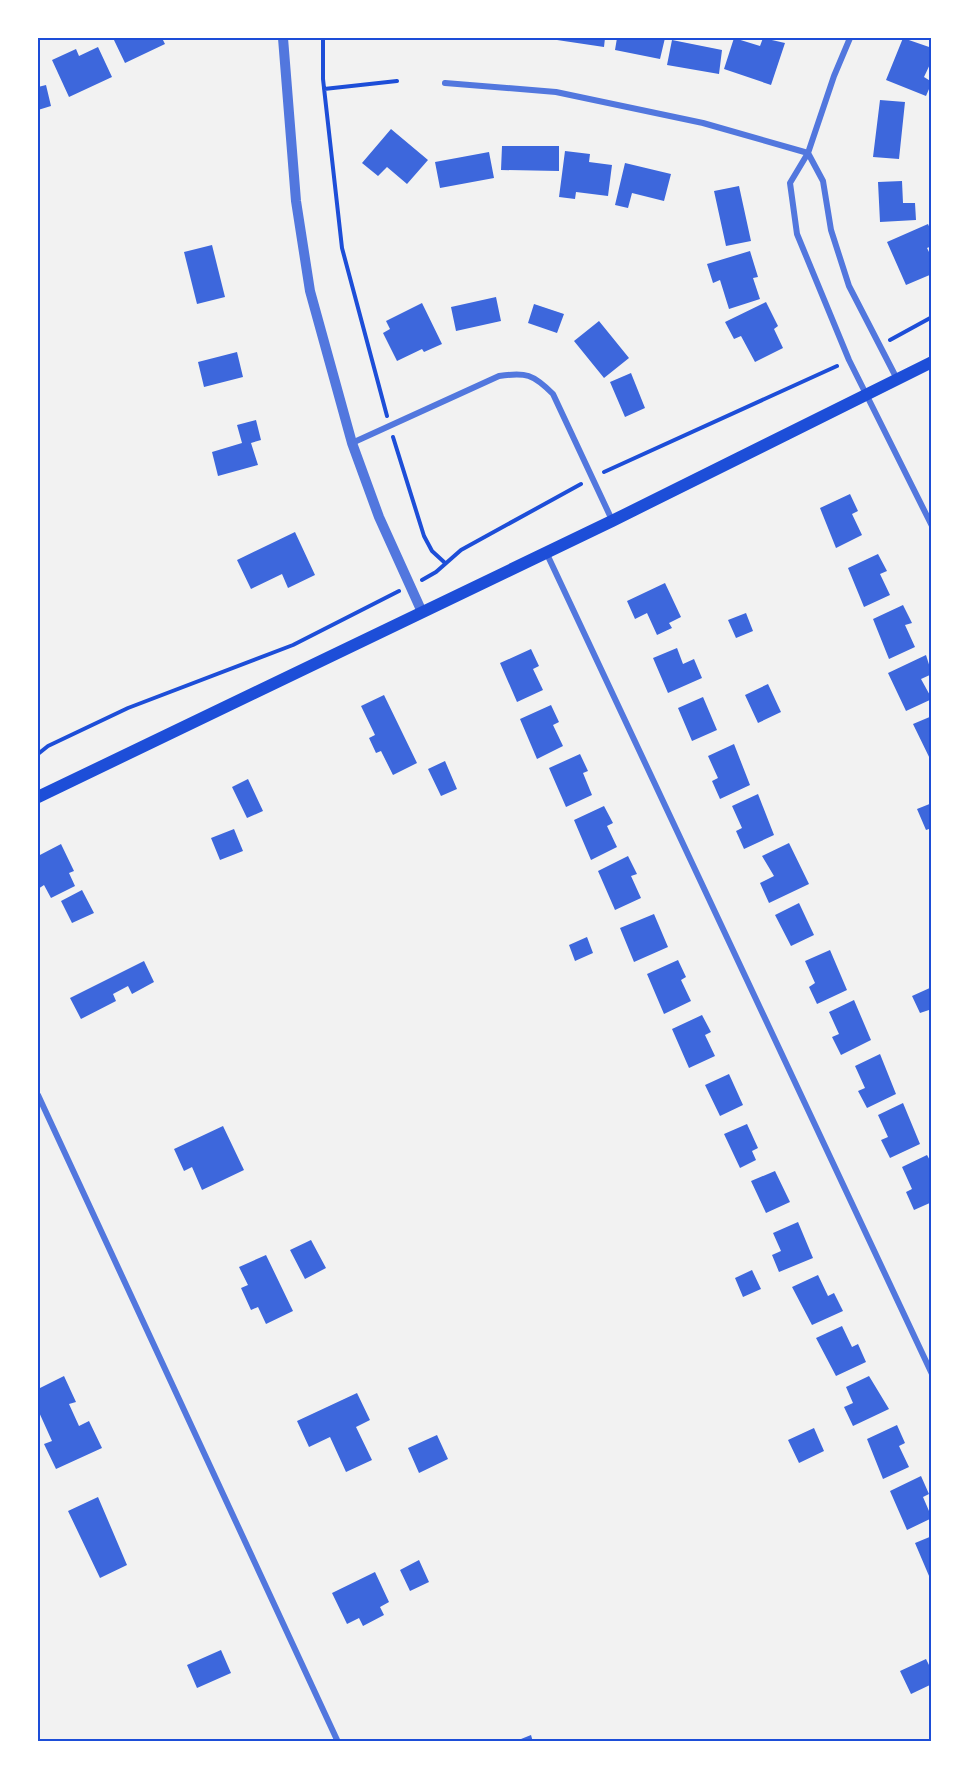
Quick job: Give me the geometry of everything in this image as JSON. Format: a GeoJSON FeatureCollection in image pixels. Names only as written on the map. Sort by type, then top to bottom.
{"type":"FeatureCollection","features":[{"type":"Feature","properties":{"kind":"main road"},"geometry":{"type":"LineString","coordinates":[[38,797],[612,520],[932,362]]}},
{"type":"Feature","properties":{"kind":"street"},"geometry":{"type":"LineString","coordinates":[[283,38],[296,201],[310,291],[352,443],[378,517],[422,612]]}},
{"type":"Feature","properties":{"kind":"street"},"geometry":{"type":"LineString","coordinates":[[850,38],[834,76],[808,153],[790,183],[796,234],[849,360],[932,526]]}},
{"type":"Feature","properties":{"kind":"street"},"geometry":{"type":"LineString","coordinates":[[446,83],[556,92],[703,123],[808,153],[823,181],[831,230],[849,286],[897,378]]}},
{"type":"Feature","properties":{"kind":"street"},"geometry":{"type":"LineString","coordinates":[[352,443],[499,376],[520,373],[537,378],[553,394],[612,520]]}},
{"type":"Feature","properties":{"kind":"street"},"geometry":{"type":"LineString","coordinates":[[546,552],[932,1374]]}},
{"type":"Feature","properties":{"kind":"street"},"geometry":{"type":"LineString","coordinates":[[38,1095],[338,1742]]}},
{"type":"Feature","properties":{"kind":"path"},"geometry":{"type":"LineString","coordinates":[[323,38],[324,89],[342,248],[390,426],[424,536],[432,551],[444,562]]}},
{"type":"Feature","properties":{"kind":"path"},"geometry":{"type":"LineString","coordinates":[[324,89],[397,81]]}},
{"type":"Feature","properties":{"kind":"path"},"geometry":{"type":"LineString","coordinates":[[880,346],[932,317]]}},
{"type":"Feature","properties":{"kind":"path"},"geometry":{"type":"LineString","coordinates":[[38,754],[48,746],[128,708],[293,645],[436,572],[444,562],[461,550],[593,477],[849,360]]}},
{"type":"Feature","properties":{"kind":"building"},"geometry":{"type":"Polygon","coordinates":[[[113,38],[162,38],[165,44],[125,63],[113,38]]]}},
{"type":"Feature","properties":{"kind":"building"},"geometry":{"type":"Polygon","coordinates":[[[557,38],[605,38],[604,47],[557,40],[557,38]]]}},
{"type":"Feature","properties":{"kind":"building"},"geometry":{"type":"Polygon","coordinates":[[[617,38],[665,38],[660,59],[615,50],[617,38]]]}},
{"type":"Feature","properties":{"kind":"building"},"geometry":{"type":"Polygon","coordinates":[[[734,38],[760,46],[763,38],[785,43],[771,85],[724,69],[734,38]]]}},
{"type":"Feature","properties":{"kind":"building"},"geometry":{"type":"Polygon","coordinates":[[[903,38],[932,48],[932,60],[924,77],[932,82],[926,96],[886,80],[903,38]]]}},
{"type":"Feature","properties":{"kind":"building"},"geometry":{"type":"Polygon","coordinates":[[[672,40],[722,50],[719,74],[667,65],[672,40]]]}},
{"type":"Feature","properties":{"kind":"building"},"geometry":{"type":"Polygon","coordinates":[[[98,47],[112,77],[69,97],[52,60],[76,49],[79,56],[98,47]]]}},
{"type":"Feature","properties":{"kind":"building"},"geometry":{"type":"Polygon","coordinates":[[[46,85],[51,106],[38,110],[38,87],[46,85]]]}},
{"type":"Feature","properties":{"kind":"building"},"geometry":{"type":"Polygon","coordinates":[[[880,100],[905,102],[899,159],[873,157],[880,100]]]}},
{"type":"Feature","properties":{"kind":"building"},"geometry":{"type":"Polygon","coordinates":[[[391,129],[428,160],[407,184],[387,167],[378,176],[362,163],[391,129]]]}},
{"type":"Feature","properties":{"kind":"building"},"geometry":{"type":"Polygon","coordinates":[[[502,146],[559,146],[559,171],[501,170],[502,146]]]}},
{"type":"Feature","properties":{"kind":"building"},"geometry":{"type":"Polygon","coordinates":[[[565,151],[590,154],[589,162],[612,165],[608,196],[576,192],[575,199],[559,197],[565,151]]]}},
{"type":"Feature","properties":{"kind":"building"},"geometry":{"type":"Polygon","coordinates":[[[489,152],[494,178],[440,188],[435,162],[489,152]]]}},
{"type":"Feature","properties":{"kind":"building"},"geometry":{"type":"Polygon","coordinates":[[[625,163],[671,174],[664,201],[632,193],[628,208],[615,205],[625,163]]]}},
{"type":"Feature","properties":{"kind":"building"},"geometry":{"type":"Polygon","coordinates":[[[902,181],[903,203],[915,203],[916,220],[880,222],[878,182],[902,181]]]}},
{"type":"Feature","properties":{"kind":"building"},"geometry":{"type":"Polygon","coordinates":[[[739,186],[751,241],[726,246],[714,191],[739,186]]]}},
{"type":"Feature","properties":{"kind":"building"},"geometry":{"type":"Polygon","coordinates":[[[928,224],[932,233],[932,246],[927,248],[932,258],[932,274],[906,285],[887,242],[928,224]]]}},
{"type":"Feature","properties":{"kind":"building"},"geometry":{"type":"Polygon","coordinates":[[[212,245],[225,297],[197,304],[184,252],[212,245]]]}},
{"type":"Feature","properties":{"kind":"building"},"geometry":{"type":"Polygon","coordinates":[[[750,251],[758,277],[753,278],[760,299],[729,309],[720,280],[713,283],[707,264],[750,251]]]}},
{"type":"Feature","properties":{"kind":"building"},"geometry":{"type":"Polygon","coordinates":[[[496,297],[501,321],[456,331],[451,307],[496,297]]]}},
{"type":"Feature","properties":{"kind":"building"},"geometry":{"type":"Polygon","coordinates":[[[766,302],[778,326],[774,329],[783,348],[755,362],[741,336],[734,339],[725,322],[766,302]]]}},
{"type":"Feature","properties":{"kind":"building"},"geometry":{"type":"Polygon","coordinates":[[[422,303],[442,344],[424,352],[422,349],[397,361],[383,333],[390,329],[386,321],[422,303]]]}},
{"type":"Feature","properties":{"kind":"building"},"geometry":{"type":"Polygon","coordinates":[[[534,304],[564,314],[557,333],[528,323],[534,304]]]}},
{"type":"Feature","properties":{"kind":"building"},"geometry":{"type":"Polygon","coordinates":[[[599,321],[629,358],[604,378],[574,341],[599,321]]]}},
{"type":"Feature","properties":{"kind":"building"},"geometry":{"type":"Polygon","coordinates":[[[237,352],[243,377],[204,387],[198,362],[237,352]]]}},
{"type":"Feature","properties":{"kind":"building"},"geometry":{"type":"Polygon","coordinates":[[[631,373],[645,408],[625,417],[610,382],[631,373]]]}},
{"type":"Feature","properties":{"kind":"building"},"geometry":{"type":"Polygon","coordinates":[[[256,420],[261,440],[251,443],[258,465],[218,476],[212,452],[242,443],[237,425],[256,420]]]}},
{"type":"Feature","properties":{"kind":"building"},"geometry":{"type":"Polygon","coordinates":[[[850,494],[858,511],[852,514],[862,535],[836,548],[820,508],[850,494]]]}},
{"type":"Feature","properties":{"kind":"building"},"geometry":{"type":"Polygon","coordinates":[[[295,532],[315,575],[288,588],[282,574],[251,589],[237,560],[295,532]]]}},
{"type":"Feature","properties":{"kind":"building"},"geometry":{"type":"Polygon","coordinates":[[[878,554],[887,571],[880,574],[890,595],[864,607],[848,568],[878,554]]]}},
{"type":"Feature","properties":{"kind":"building"},"geometry":{"type":"Polygon","coordinates":[[[665,583],[681,617],[669,623],[672,628],[657,635],[647,613],[635,619],[627,601],[665,583]]]}},
{"type":"Feature","properties":{"kind":"building"},"geometry":{"type":"Polygon","coordinates":[[[903,605],[912,623],[905,625],[915,647],[889,659],[873,619],[903,605]]]}},
{"type":"Feature","properties":{"kind":"building"},"geometry":{"type":"Polygon","coordinates":[[[746,613],[753,631],[736,638],[728,620],[746,613]]]}},
{"type":"Feature","properties":{"kind":"building"},"geometry":{"type":"Polygon","coordinates":[[[677,648],[683,664],[694,659],[702,678],[668,693],[653,658],[677,648]]]}},
{"type":"Feature","properties":{"kind":"building"},"geometry":{"type":"Polygon","coordinates":[[[531,649],[539,666],[533,669],[543,690],[517,702],[500,663],[531,649]]]}},
{"type":"Feature","properties":{"kind":"building"},"geometry":{"type":"Polygon","coordinates":[[[926,655],[932,674],[921,679],[932,699],[906,711],[888,673],[926,655]]]}},
{"type":"Feature","properties":{"kind":"building"},"geometry":{"type":"Polygon","coordinates":[[[768,684],[781,712],[758,723],[745,695],[768,684]]]}},
{"type":"Feature","properties":{"kind":"building"},"geometry":{"type":"Polygon","coordinates":[[[384,695],[417,763],[393,775],[381,751],[376,753],[369,738],[375,735],[361,706],[384,695]]]}},
{"type":"Feature","properties":{"kind":"building"},"geometry":{"type":"Polygon","coordinates":[[[703,697],[717,730],[692,741],[678,708],[703,697]]]}},
{"type":"Feature","properties":{"kind":"building"},"geometry":{"type":"Polygon","coordinates":[[[551,705],[559,722],[553,725],[563,746],[537,759],[520,719],[551,705]]]}},
{"type":"Feature","properties":{"kind":"building"},"geometry":{"type":"Polygon","coordinates":[[[932,716],[932,763],[913,724],[932,716]]]}},
{"type":"Feature","properties":{"kind":"building"},"geometry":{"type":"Polygon","coordinates":[[[734,744],[750,785],[720,799],[712,781],[718,778],[708,756],[734,744]]]}},
{"type":"Feature","properties":{"kind":"building"},"geometry":{"type":"Polygon","coordinates":[[[580,754],[588,771],[583,773],[592,795],[566,807],[549,768],[580,754]]]}},
{"type":"Feature","properties":{"kind":"building"},"geometry":{"type":"Polygon","coordinates":[[[445,761],[457,789],[441,796],[428,769],[445,761]]]}},
{"type":"Feature","properties":{"kind":"building"},"geometry":{"type":"Polygon","coordinates":[[[248,779],[263,811],[247,818],[232,787],[248,779]]]}},
{"type":"Feature","properties":{"kind":"building"},"geometry":{"type":"Polygon","coordinates":[[[758,794],[774,835],[744,849],[736,831],[742,828],[732,806],[758,794]]]}},
{"type":"Feature","properties":{"kind":"building"},"geometry":{"type":"Polygon","coordinates":[[[932,803],[932,828],[926,830],[917,809],[932,803]]]}},
{"type":"Feature","properties":{"kind":"building"},"geometry":{"type":"Polygon","coordinates":[[[604,806],[613,823],[607,826],[617,847],[591,860],[574,820],[604,806]]]}},
{"type":"Feature","properties":{"kind":"building"},"geometry":{"type":"Polygon","coordinates":[[[234,829],[243,851],[220,860],[211,838],[234,829]]]}},
{"type":"Feature","properties":{"kind":"building"},"geometry":{"type":"Polygon","coordinates":[[[789,843],[809,884],[769,903],[760,883],[774,876],[762,856],[789,843]]]}},
{"type":"Feature","properties":{"kind":"building"},"geometry":{"type":"Polygon","coordinates":[[[61,844],[74,871],[69,873],[75,886],[51,898],[44,885],[38,889],[38,856],[61,844]]]}},
{"type":"Feature","properties":{"kind":"building"},"geometry":{"type":"Polygon","coordinates":[[[628,856],[637,874],[631,876],[641,898],[615,910],[598,871],[628,856]]]}},
{"type":"Feature","properties":{"kind":"building"},"geometry":{"type":"Polygon","coordinates":[[[82,890],[94,913],[72,923],[61,901],[82,890]]]}},
{"type":"Feature","properties":{"kind":"building"},"geometry":{"type":"Polygon","coordinates":[[[799,903],[814,935],[791,946],[775,915],[799,903]]]}},
{"type":"Feature","properties":{"kind":"building"},"geometry":{"type":"Polygon","coordinates":[[[654,914],[668,947],[634,962],[620,928],[654,914]]]}},
{"type":"Feature","properties":{"kind":"building"},"geometry":{"type":"Polygon","coordinates":[[[587,937],[593,953],[575,961],[569,945],[587,937]]]}},
{"type":"Feature","properties":{"kind":"building"},"geometry":{"type":"Polygon","coordinates":[[[830,950],[847,990],[817,1004],[809,987],[815,983],[805,961],[830,950]]]}},
{"type":"Feature","properties":{"kind":"building"},"geometry":{"type":"Polygon","coordinates":[[[678,960],[686,977],[681,980],[691,1001],[664,1014],[647,974],[678,960]]]}},
{"type":"Feature","properties":{"kind":"building"},"geometry":{"type":"Polygon","coordinates":[[[144,961],[154,982],[132,994],[128,986],[113,994],[116,1001],[81,1019],[70,998],[144,961]]]}},
{"type":"Feature","properties":{"kind":"building"},"geometry":{"type":"Polygon","coordinates":[[[932,987],[932,1009],[920,1013],[912,996],[932,987]]]}},
{"type":"Feature","properties":{"kind":"building"},"geometry":{"type":"Polygon","coordinates":[[[854,1000],[871,1040],[841,1055],[832,1037],[839,1034],[829,1012],[854,1000]]]}},
{"type":"Feature","properties":{"kind":"building"},"geometry":{"type":"Polygon","coordinates":[[[702,1015],[711,1032],[705,1035],[715,1056],[689,1068],[672,1029],[702,1015]]]}},
{"type":"Feature","properties":{"kind":"building"},"geometry":{"type":"Polygon","coordinates":[[[880,1054],[896,1094],[867,1108],[858,1091],[865,1088],[855,1066],[880,1054]]]}},
{"type":"Feature","properties":{"kind":"building"},"geometry":{"type":"Polygon","coordinates":[[[729,1074],[743,1105],[720,1116],[705,1085],[729,1074]]]}},
{"type":"Feature","properties":{"kind":"building"},"geometry":{"type":"Polygon","coordinates":[[[903,1103],[920,1144],[890,1158],[881,1140],[888,1137],[878,1115],[903,1103]]]}},
{"type":"Feature","properties":{"kind":"building"},"geometry":{"type":"Polygon","coordinates":[[[747,1124],[758,1148],[752,1151],[756,1160],[740,1168],[724,1134],[747,1124]]]}},
{"type":"Feature","properties":{"kind":"building"},"geometry":{"type":"Polygon","coordinates":[[[223,1126],[244,1170],[202,1190],[192,1167],[184,1171],[174,1149],[223,1126]]]}},
{"type":"Feature","properties":{"kind":"building"},"geometry":{"type":"Polygon","coordinates":[[[927,1155],[932,1164],[932,1202],[914,1210],[906,1192],[912,1189],[902,1167],[927,1155]]]}},
{"type":"Feature","properties":{"kind":"building"},"geometry":{"type":"Polygon","coordinates":[[[775,1171],[790,1202],[766,1213],[751,1181],[775,1171]]]}},
{"type":"Feature","properties":{"kind":"building"},"geometry":{"type":"Polygon","coordinates":[[[798,1222],[813,1258],[779,1272],[772,1255],[781,1251],[773,1233],[798,1222]]]}},
{"type":"Feature","properties":{"kind":"building"},"geometry":{"type":"Polygon","coordinates":[[[311,1240],[326,1268],[305,1279],[290,1250],[311,1240]]]}},
{"type":"Feature","properties":{"kind":"building"},"geometry":{"type":"Polygon","coordinates":[[[266,1255],[293,1311],[266,1324],[258,1307],[251,1310],[241,1288],[248,1285],[239,1267],[266,1255]]]}},
{"type":"Feature","properties":{"kind":"building"},"geometry":{"type":"Polygon","coordinates":[[[752,1270],[761,1289],[743,1297],[735,1278],[752,1270]]]}},
{"type":"Feature","properties":{"kind":"building"},"geometry":{"type":"Polygon","coordinates":[[[818,1275],[828,1296],[834,1293],[843,1311],[812,1325],[792,1287],[818,1275]]]}},
{"type":"Feature","properties":{"kind":"building"},"geometry":{"type":"Polygon","coordinates":[[[842,1326],[852,1347],[858,1344],[866,1362],[836,1376],[816,1338],[842,1326]]]}},
{"type":"Feature","properties":{"kind":"building"},"geometry":{"type":"Polygon","coordinates":[[[64,1376],[76,1402],[69,1404],[79,1426],[89,1421],[102,1448],[56,1469],[44,1444],[52,1441],[38,1410],[38,1389],[64,1376]]]}},
{"type":"Feature","properties":{"kind":"building"},"geometry":{"type":"Polygon","coordinates":[[[869,1376],[889,1409],[853,1426],[844,1407],[853,1403],[846,1387],[869,1376]]]}},
{"type":"Feature","properties":{"kind":"building"},"geometry":{"type":"Polygon","coordinates":[[[357,1393],[370,1420],[356,1427],[372,1460],[346,1472],[330,1437],[309,1447],[297,1421],[357,1393]]]}},
{"type":"Feature","properties":{"kind":"building"},"geometry":{"type":"Polygon","coordinates":[[[897,1425],[905,1443],[899,1446],[909,1467],[883,1479],[867,1439],[897,1425]]]}},
{"type":"Feature","properties":{"kind":"building"},"geometry":{"type":"Polygon","coordinates":[[[814,1428],[824,1451],[799,1463],[788,1440],[814,1428]]]}},
{"type":"Feature","properties":{"kind":"building"},"geometry":{"type":"Polygon","coordinates":[[[437,1435],[448,1459],[419,1473],[408,1448],[437,1435]]]}},
{"type":"Feature","properties":{"kind":"building"},"geometry":{"type":"Polygon","coordinates":[[[921,1476],[929,1494],[923,1497],[932,1518],[907,1530],[890,1491],[921,1476]]]}},
{"type":"Feature","properties":{"kind":"building"},"geometry":{"type":"Polygon","coordinates":[[[98,1497],[127,1565],[100,1578],[68,1511],[98,1497]]]}},
{"type":"Feature","properties":{"kind":"building"},"geometry":{"type":"Polygon","coordinates":[[[932,1536],[932,1583],[915,1543],[932,1536]]]}},
{"type":"Feature","properties":{"kind":"building"},"geometry":{"type":"Polygon","coordinates":[[[419,1560],[429,1582],[410,1591],[400,1570],[419,1560]]]}},
{"type":"Feature","properties":{"kind":"building"},"geometry":{"type":"Polygon","coordinates":[[[375,1572],[389,1602],[380,1607],[384,1615],[363,1626],[359,1618],[347,1624],[332,1593],[375,1572]]]}},
{"type":"Feature","properties":{"kind":"building"},"geometry":{"type":"Polygon","coordinates":[[[221,1650],[231,1673],[197,1688],[187,1665],[221,1650]]]}},
{"type":"Feature","properties":{"kind":"building"},"geometry":{"type":"Polygon","coordinates":[[[926,1659],[932,1671],[932,1684],[911,1694],[900,1671],[926,1659]]]}},
{"type":"Feature","properties":{"kind":"building"},"geometry":{"type":"Polygon","coordinates":[[[531,1735],[533,1742],[516,1742],[516,1741],[531,1735]]]}}]}
